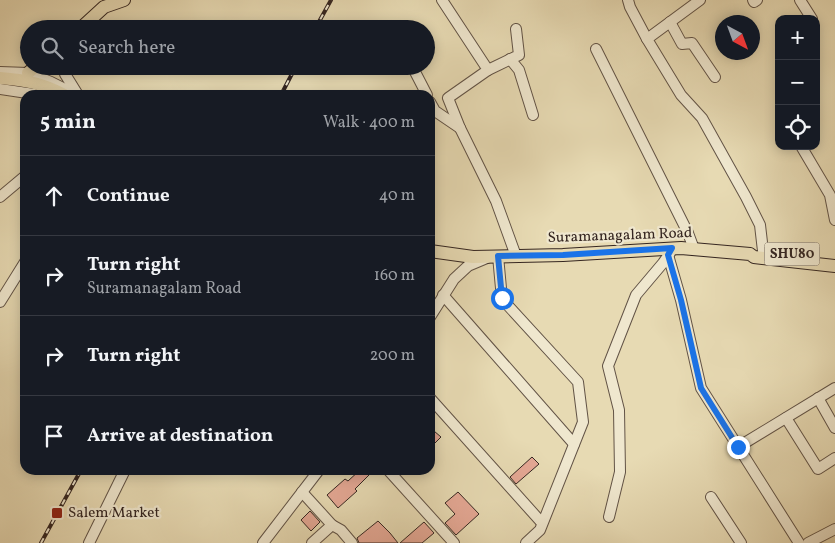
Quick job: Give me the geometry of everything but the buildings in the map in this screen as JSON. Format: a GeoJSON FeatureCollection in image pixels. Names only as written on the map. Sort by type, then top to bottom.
{"type":"FeatureCollection","features":[{"type":"Feature","properties":{"kind":"main road"},"geometry":{"type":"LineString","coordinates":[[90,20],[104,7],[124,0]]}},
{"type":"Feature","properties":{"kind":"main road"},"geometry":{"type":"LineString","coordinates":[[0,78],[42,84],[54,90]]}},
{"type":"Feature","properties":{"kind":"main road"},"geometry":{"type":"LineString","coordinates":[[0,84],[40,90]]}},
{"type":"Feature","properties":{"kind":"main road","name":"SHU80"},"geometry":{"type":"LineString","coordinates":[[435,245],[474,254]]}},
{"type":"Feature","properties":{"kind":"main road","name":"Suramanagalam Road"},"geometry":{"type":"LineString","coordinates":[[495,256],[670,252],[694,249],[750,254],[754,257],[835,266]]}},
{"type":"Feature","properties":{"kind":"main road","name":"SHU80"},"geometry":{"type":"LineString","coordinates":[[435,250],[495,256]]}},
{"type":"Feature","properties":{"kind":"main road","name":"Suramanagalam Road"},"geometry":{"type":"LineString","coordinates":[[750,254],[755,250],[835,258]]}},
{"type":"Feature","properties":{"kind":"street"},"geometry":{"type":"LineString","coordinates":[[442,0],[488,70]]}},
{"type":"Feature","properties":{"kind":"street"},"geometry":{"type":"LineString","coordinates":[[628,0],[647,39],[681,95],[702,118],[742,189],[760,225],[763,251]]}},
{"type":"Feature","properties":{"kind":"street"},"geometry":{"type":"LineString","coordinates":[[647,39],[700,0]]}},
{"type":"Feature","properties":{"kind":"street"},"geometry":{"type":"LineString","coordinates":[[753,0],[754,2],[757,0]]}},
{"type":"Feature","properties":{"kind":"street"},"geometry":{"type":"LineString","coordinates":[[800,0],[809,15]]}},
{"type":"Feature","properties":{"kind":"street"},"geometry":{"type":"LineString","coordinates":[[670,22],[682,44],[692,43],[715,77]]}},
{"type":"Feature","properties":{"kind":"street"},"geometry":{"type":"LineString","coordinates":[[516,29],[520,54],[488,70],[448,98],[460,128],[496,201],[516,256]]}},
{"type":"Feature","properties":{"kind":"street"},"geometry":{"type":"LineString","coordinates":[[596,49],[688,233],[694,249]]}},
{"type":"Feature","properties":{"kind":"street"},"geometry":{"type":"LineString","coordinates":[[510,59],[519,70],[533,115]]}},
{"type":"Feature","properties":{"kind":"street"},"geometry":{"type":"LineString","coordinates":[[0,72],[20,71]]}},
{"type":"Feature","properties":{"kind":"street"},"geometry":{"type":"LineString","coordinates":[[40,75],[68,90]]}},
{"type":"Feature","properties":{"kind":"street"},"geometry":{"type":"LineString","coordinates":[[66,75],[75,90]]}},
{"type":"Feature","properties":{"kind":"street"},"geometry":{"type":"LineString","coordinates":[[417,75],[424,90]]}},
{"type":"Feature","properties":{"kind":"street"},"geometry":{"type":"LineString","coordinates":[[0,89],[20,92]]}},
{"type":"Feature","properties":{"kind":"street"},"geometry":{"type":"LineString","coordinates":[[435,111],[460,128]]}},
{"type":"Feature","properties":{"kind":"street"},"geometry":{"type":"LineString","coordinates":[[804,150],[830,195],[835,220]]}},
{"type":"Feature","properties":{"kind":"street"},"geometry":{"type":"LineString","coordinates":[[0,197],[20,180]]}},
{"type":"Feature","properties":{"kind":"street"},"geometry":{"type":"LineString","coordinates":[[670,252],[701,388],[799,543]]}},
{"type":"Feature","properties":{"kind":"street"},"geometry":{"type":"LineString","coordinates":[[609,517],[620,472],[619,410],[608,366],[636,295],[670,252]]}},
{"type":"Feature","properties":{"kind":"street"},"geometry":{"type":"LineString","coordinates":[[435,309],[454,279],[468,266],[495,256],[502,298],[578,382],[583,422],[540,530],[526,543]]}},
{"type":"Feature","properties":{"kind":"street"},"geometry":{"type":"LineString","coordinates":[[0,302],[20,270]]}},
{"type":"Feature","properties":{"kind":"street"},"geometry":{"type":"LineString","coordinates":[[443,295],[574,444]]}},
{"type":"Feature","properties":{"kind":"street"},"geometry":{"type":"LineString","coordinates":[[738,447],[835,388]]}},
{"type":"Feature","properties":{"kind":"street"},"geometry":{"type":"LineString","coordinates":[[818,398],[835,428]]}},
{"type":"Feature","properties":{"kind":"street"},"geometry":{"type":"LineString","coordinates":[[435,404],[542,523]]}},
{"type":"Feature","properties":{"kind":"street"},"geometry":{"type":"LineString","coordinates":[[786,418],[818,469],[835,458]]}},
{"type":"Feature","properties":{"kind":"street"},"geometry":{"type":"LineString","coordinates":[[89,543],[123,475]]}},
{"type":"Feature","properties":{"kind":"street"},"geometry":{"type":"LineString","coordinates":[[263,543],[315,475]]}},
{"type":"Feature","properties":{"kind":"street"},"geometry":{"type":"LineString","coordinates":[[393,475],[454,543]]}},
{"type":"Feature","properties":{"kind":"street"},"geometry":{"type":"LineString","coordinates":[[302,492],[352,543]]}},
{"type":"Feature","properties":{"kind":"street"},"geometry":{"type":"LineString","coordinates":[[711,498],[741,543]]}},
{"type":"Feature","properties":{"kind":"street"},"geometry":{"type":"LineString","coordinates":[[312,543],[332,524]]}},
{"type":"Feature","properties":{"kind":"street"},"geometry":{"type":"LineString","coordinates":[[808,543],[835,529]]}},
{"type":"Feature","properties":{"kind":"railway"},"geometry":{"type":"LineString","coordinates":[[320,20],[331,0]]}},
{"type":"Feature","properties":{"kind":"railway"},"geometry":{"type":"LineString","coordinates":[[284,90],[291,75]]}},
{"type":"Feature","properties":{"kind":"railway"},"geometry":{"type":"LineString","coordinates":[[41,543],[78,475]]}},
{"type":"Feature","properties":{"kind":"place","name":"Salem Market"},"geometry":{"type":"Point","coordinates":[57,513]}},
{"type":"Feature","properties":{"kind":"route"},"geometry":{"type":"LineString","coordinates":[[502,298],[498,256],[563,255],[672,248],[668,255],[681,300],[701,388],[738,447]]}}]}
